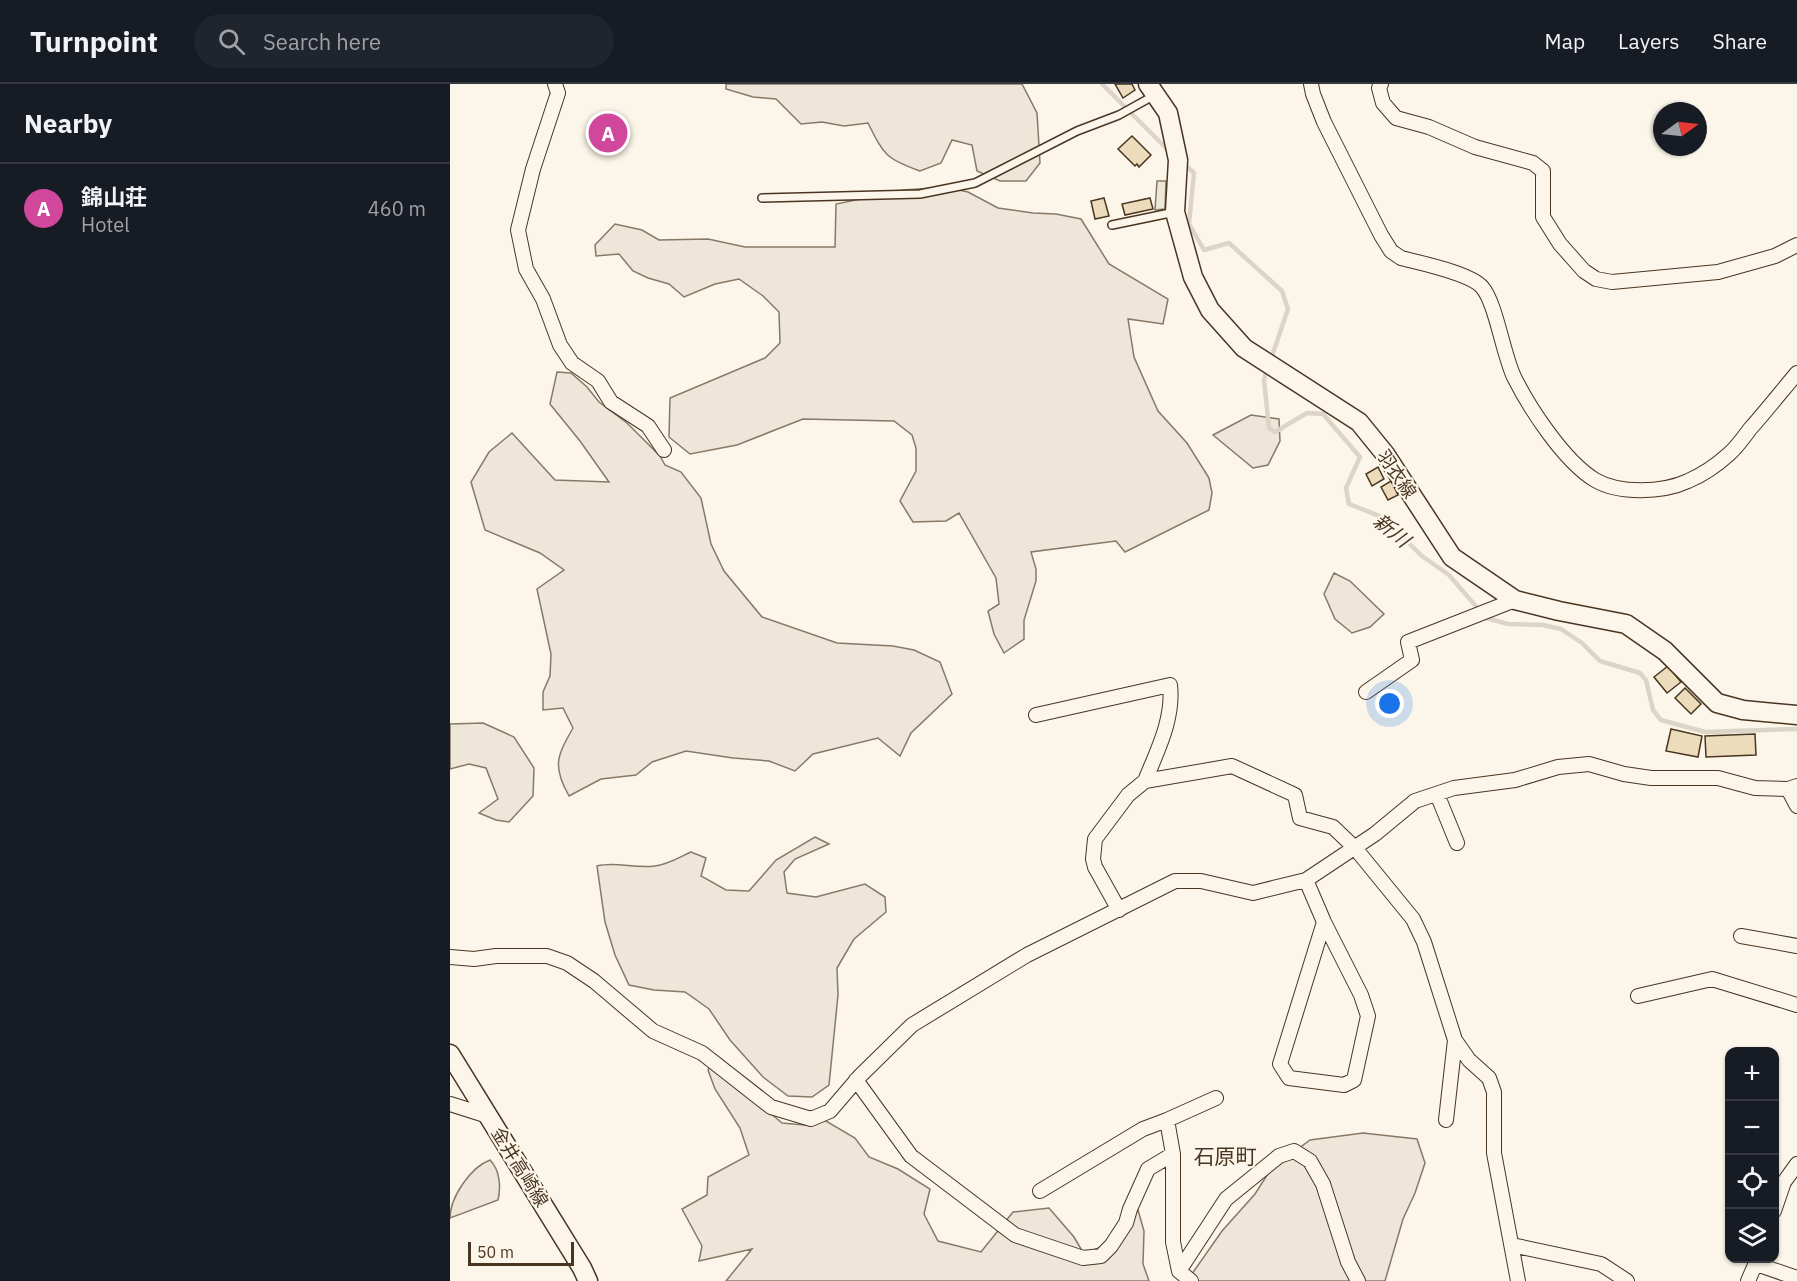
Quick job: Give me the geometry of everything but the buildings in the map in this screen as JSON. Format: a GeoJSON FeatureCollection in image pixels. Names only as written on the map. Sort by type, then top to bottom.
{"type":"FeatureCollection","features":[{"type":"Feature","properties":{"kind":"street"},"geometry":{"type":"LineString","coordinates":[[555,84],[558,93],[533,168],[518,230],[526,269],[543,299],[560,345],[572,363],[598,381],[611,402],[648,426],[664,450]]}},
{"type":"Feature","properties":{"kind":"street"},"geometry":{"type":"LineString","coordinates":[[1311,84],[1324,122],[1391,251],[1401,258],[1470,279],[1482,287],[1492,306],[1509,366],[1523,395],[1546,430],[1594,479],[1608,486],[1629,489],[1676,486],[1689,481],[1731,453],[1797,374]]}},
{"type":"Feature","properties":{"kind":"street"},"geometry":{"type":"LineString","coordinates":[[1381,84],[1379,88],[1383,103],[1396,118],[1430,128],[1475,147],[1533,164],[1544,171],[1543,217],[1560,244],[1584,271],[1596,279],[1612,282],[1718,272],[1775,256],[1797,245]]}},
{"type":"Feature","properties":{"kind":"street","name":"羽衣線"},"geometry":{"type":"LineString","coordinates":[[1148,94],[1168,113],[1178,160],[1175,212],[1193,277],[1210,310],[1244,348],[1359,422],[1385,454],[1452,557],[1515,600],[1559,612],[1626,624],[1665,651],[1717,703],[1743,710],[1797,715]]}},
{"type":"Feature","properties":{"kind":"street"},"geometry":{"type":"LineString","coordinates":[[1366,692],[1412,660],[1407,642],[1515,600]]}},
{"type":"Feature","properties":{"kind":"street"},"geometry":{"type":"LineString","coordinates":[[1036,715],[1170,686],[1172,700],[1164,735],[1145,781],[1128,795],[1095,839],[1093,859],[1095,867],[1119,910]]}},
{"type":"Feature","properties":{"kind":"street"},"geometry":{"type":"LineString","coordinates":[[450,957],[474,959],[496,956],[547,956],[567,963],[594,981],[653,1031],[702,1053],[771,1107],[812,1119],[830,1111],[856,1080],[912,1025],[1027,955],[1175,881],[1201,881],[1253,893],[1306,880],[1355,848],[1415,801],[1454,788],[1515,780],[1558,767],[1589,764],[1624,774],[1651,778],[1718,778],[1755,788],[1793,788],[1797,806]]}},
{"type":"Feature","properties":{"kind":"street"},"geometry":{"type":"LineString","coordinates":[[1145,781],[1232,766],[1295,795],[1300,818],[1333,827],[1355,848],[1413,919],[1424,942],[1455,1040],[1469,1060],[1489,1078],[1494,1092],[1494,1153],[1518,1281]]}},
{"type":"Feature","properties":{"kind":"street"},"geometry":{"type":"LineString","coordinates":[[1437,794],[1457,843]]}},
{"type":"Feature","properties":{"kind":"street"},"geometry":{"type":"LineString","coordinates":[[1306,880],[1324,922],[1361,995],[1368,1017],[1354,1080],[1344,1085],[1289,1078],[1280,1064],[1324,922]]}},
{"type":"Feature","properties":{"kind":"street"},"geometry":{"type":"LineString","coordinates":[[1741,936],[1797,946]]}},
{"type":"Feature","properties":{"kind":"street"},"geometry":{"type":"LineString","coordinates":[[1638,996],[1712,980],[1797,1005]]}},
{"type":"Feature","properties":{"kind":"street"},"geometry":{"type":"LineString","coordinates":[[1446,1120],[1455,1040]]}},
{"type":"Feature","properties":{"kind":"street","name":"金井高崎線"},"geometry":{"type":"LineString","coordinates":[[450,1054],[588,1281]]}},
{"type":"Feature","properties":{"kind":"street"},"geometry":{"type":"LineString","coordinates":[[856,1080],[911,1156],[1015,1234],[1083,1258],[1101,1256],[1111,1246],[1126,1223],[1148,1169],[1173,1154]]}},
{"type":"Feature","properties":{"kind":"street"},"geometry":{"type":"LineString","coordinates":[[1040,1191],[1143,1129],[1216,1098]]}},
{"type":"Feature","properties":{"kind":"street"},"geometry":{"type":"LineString","coordinates":[[450,1104],[488,1116]]}},
{"type":"Feature","properties":{"kind":"street"},"geometry":{"type":"LineString","coordinates":[[1167,1120],[1173,1154],[1173,1242],[1179,1271],[1191,1281]]}},
{"type":"Feature","properties":{"kind":"street"},"geometry":{"type":"LineString","coordinates":[[1179,1271],[1226,1198],[1279,1156],[1294,1151],[1310,1161],[1323,1184],[1348,1262],[1358,1281]]}},
{"type":"Feature","properties":{"kind":"street"},"geometry":{"type":"LineString","coordinates":[[1775,1209],[1784,1182],[1797,1164]]}},
{"type":"Feature","properties":{"kind":"street"},"geometry":{"type":"LineString","coordinates":[[1512,1245],[1601,1264],[1627,1281]]}},
{"type":"Feature","properties":{"kind":"street"},"geometry":{"type":"LineString","coordinates":[[1748,1281],[1756,1263]]}},
{"type":"Feature","properties":{"kind":"street"},"geometry":{"type":"LineString","coordinates":[[1762,1263],[1797,1278]]}},
{"type":"Feature","properties":{"kind":"lane"},"geometry":{"type":"LineString","coordinates":[[762,198],[920,194],[975,183],[1077,131],[1119,115],[1148,94]]}},
{"type":"Feature","properties":{"kind":"lane"},"geometry":{"type":"LineString","coordinates":[[1112,225],[1175,212]]}},
{"type":"Feature","properties":{"kind":"shaded area"},"geometry":{"type":"Polygon","coordinates":[[[726,84],[1022,84],[1037,113],[1040,163],[1026,181],[1000,181],[977,171],[972,145],[952,140],[941,163],[920,171],[900,163],[887,154],[868,123],[844,126],[822,122],[801,124],[776,99],[753,97],[726,89],[726,84]]]}},
{"type":"Feature","properties":{"kind":"shaded area"},"geometry":{"type":"Polygon","coordinates":[[[1157,181],[1166,181],[1165,209],[1155,210],[1157,181]]]}},
{"type":"Feature","properties":{"kind":"shaded area"},"geometry":{"type":"Polygon","coordinates":[[[946,187],[968,192],[998,208],[1081,219],[1109,264],[1168,299],[1163,324],[1128,319],[1134,357],[1158,411],[1187,443],[1209,478],[1212,493],[1209,510],[1125,552],[1116,541],[1031,552],[1036,569],[1036,581],[1024,620],[1024,639],[1004,653],[994,634],[988,611],[999,604],[996,578],[959,513],[946,521],[913,522],[900,501],[916,471],[916,448],[912,435],[894,421],[803,419],[737,445],[690,454],[669,437],[670,398],[765,358],[780,343],[779,312],[763,296],[739,279],[715,284],[684,297],[669,284],[633,271],[619,254],[596,256],[595,245],[615,224],[642,230],[659,240],[708,239],[745,247],[835,247],[836,204],[904,190],[946,187]]]}},
{"type":"Feature","properties":{"kind":"shaded area"},"geometry":{"type":"Polygon","coordinates":[[[557,372],[571,373],[599,402],[627,423],[660,456],[665,465],[681,472],[701,498],[711,544],[724,571],[762,617],[837,643],[893,646],[914,650],[940,662],[952,694],[911,733],[900,756],[878,738],[813,754],[795,771],[769,761],[686,751],[652,762],[636,775],[601,779],[569,796],[560,777],[559,761],[563,746],[573,728],[563,708],[543,710],[543,692],[550,676],[551,654],[537,589],[564,570],[540,553],[485,530],[471,482],[489,452],[512,433],[555,480],[609,482],[550,404],[557,372]]]}},
{"type":"Feature","properties":{"kind":"shaded area"},"geometry":{"type":"Polygon","coordinates":[[[1251,415],[1279,419],[1280,441],[1268,465],[1253,468],[1213,435],[1251,415]]]}},
{"type":"Feature","properties":{"kind":"shaded area"},"geometry":{"type":"Polygon","coordinates":[[[1334,573],[1350,581],[1384,614],[1370,627],[1352,633],[1335,619],[1324,594],[1334,573]]]}},
{"type":"Feature","properties":{"kind":"shaded area"},"geometry":{"type":"Polygon","coordinates":[[[483,723],[514,737],[534,768],[533,796],[509,822],[496,820],[479,813],[498,799],[486,768],[469,764],[450,769],[450,724],[483,723]]]}},
{"type":"Feature","properties":{"kind":"shaded area"},"geometry":{"type":"Polygon","coordinates":[[[815,837],[829,844],[795,859],[784,872],[787,893],[816,897],[865,884],[885,897],[886,912],[854,939],[837,968],[838,995],[829,1085],[812,1097],[788,1096],[763,1077],[730,1040],[709,1009],[685,992],[654,990],[629,985],[615,955],[605,922],[597,866],[611,864],[655,866],[691,852],[706,858],[701,876],[726,890],[749,891],[776,860],[815,837]]]}},
{"type":"Feature","properties":{"kind":"shaded area"},"geometry":{"type":"Polygon","coordinates":[[[712,1064],[782,1123],[805,1125],[821,1118],[855,1138],[869,1157],[898,1169],[930,1189],[924,1214],[938,1241],[981,1252],[1013,1212],[1049,1208],[1074,1237],[1084,1254],[1118,1240],[1138,1210],[1144,1231],[1143,1264],[1149,1281],[726,1281],[752,1249],[699,1261],[702,1246],[682,1209],[707,1195],[708,1177],[749,1155],[740,1128],[715,1089],[708,1070],[712,1064]]]}},
{"type":"Feature","properties":{"kind":"shaded area"},"geometry":{"type":"Polygon","coordinates":[[[1363,1133],[1417,1139],[1425,1163],[1403,1219],[1385,1281],[1187,1281],[1222,1231],[1255,1194],[1271,1169],[1310,1140],[1363,1133]]]}},
{"type":"Feature","properties":{"kind":"shaded area"},"geometry":{"type":"Polygon","coordinates":[[[490,1160],[499,1179],[498,1200],[450,1218],[454,1201],[463,1184],[476,1169],[490,1160]]]}},
{"type":"Feature","properties":{"kind":"waterway","name":"新川"},"geometry":{"type":"LineString","coordinates":[[1102,84],[1170,152]]}},
{"type":"Feature","properties":{"kind":"waterway","name":"新川"},"geometry":{"type":"LineString","coordinates":[[1183,163],[1194,173],[1189,224],[1204,250],[1229,243],[1282,291],[1288,309],[1271,359]]}},
{"type":"Feature","properties":{"kind":"waterway","name":"新川"},"geometry":{"type":"LineString","coordinates":[[1267,369],[1264,380],[1269,428],[1275,432],[1307,413],[1323,414],[1360,457],[1346,488],[1349,504],[1382,517],[1422,556],[1449,575],[1486,618],[1508,624],[1543,625],[1561,629],[1582,643],[1600,661],[1640,673],[1646,680],[1653,710],[1661,720],[1705,732],[1797,729]]}},
{"type":"Feature","properties":{"kind":"place","name":"錦山荘"},"geometry":{"type":"Point","coordinates":[608,133]}},
{"type":"Feature","properties":{"kind":"district","name":"石原町"},"geometry":{"type":"Point","coordinates":[1225,1156]}}]}
